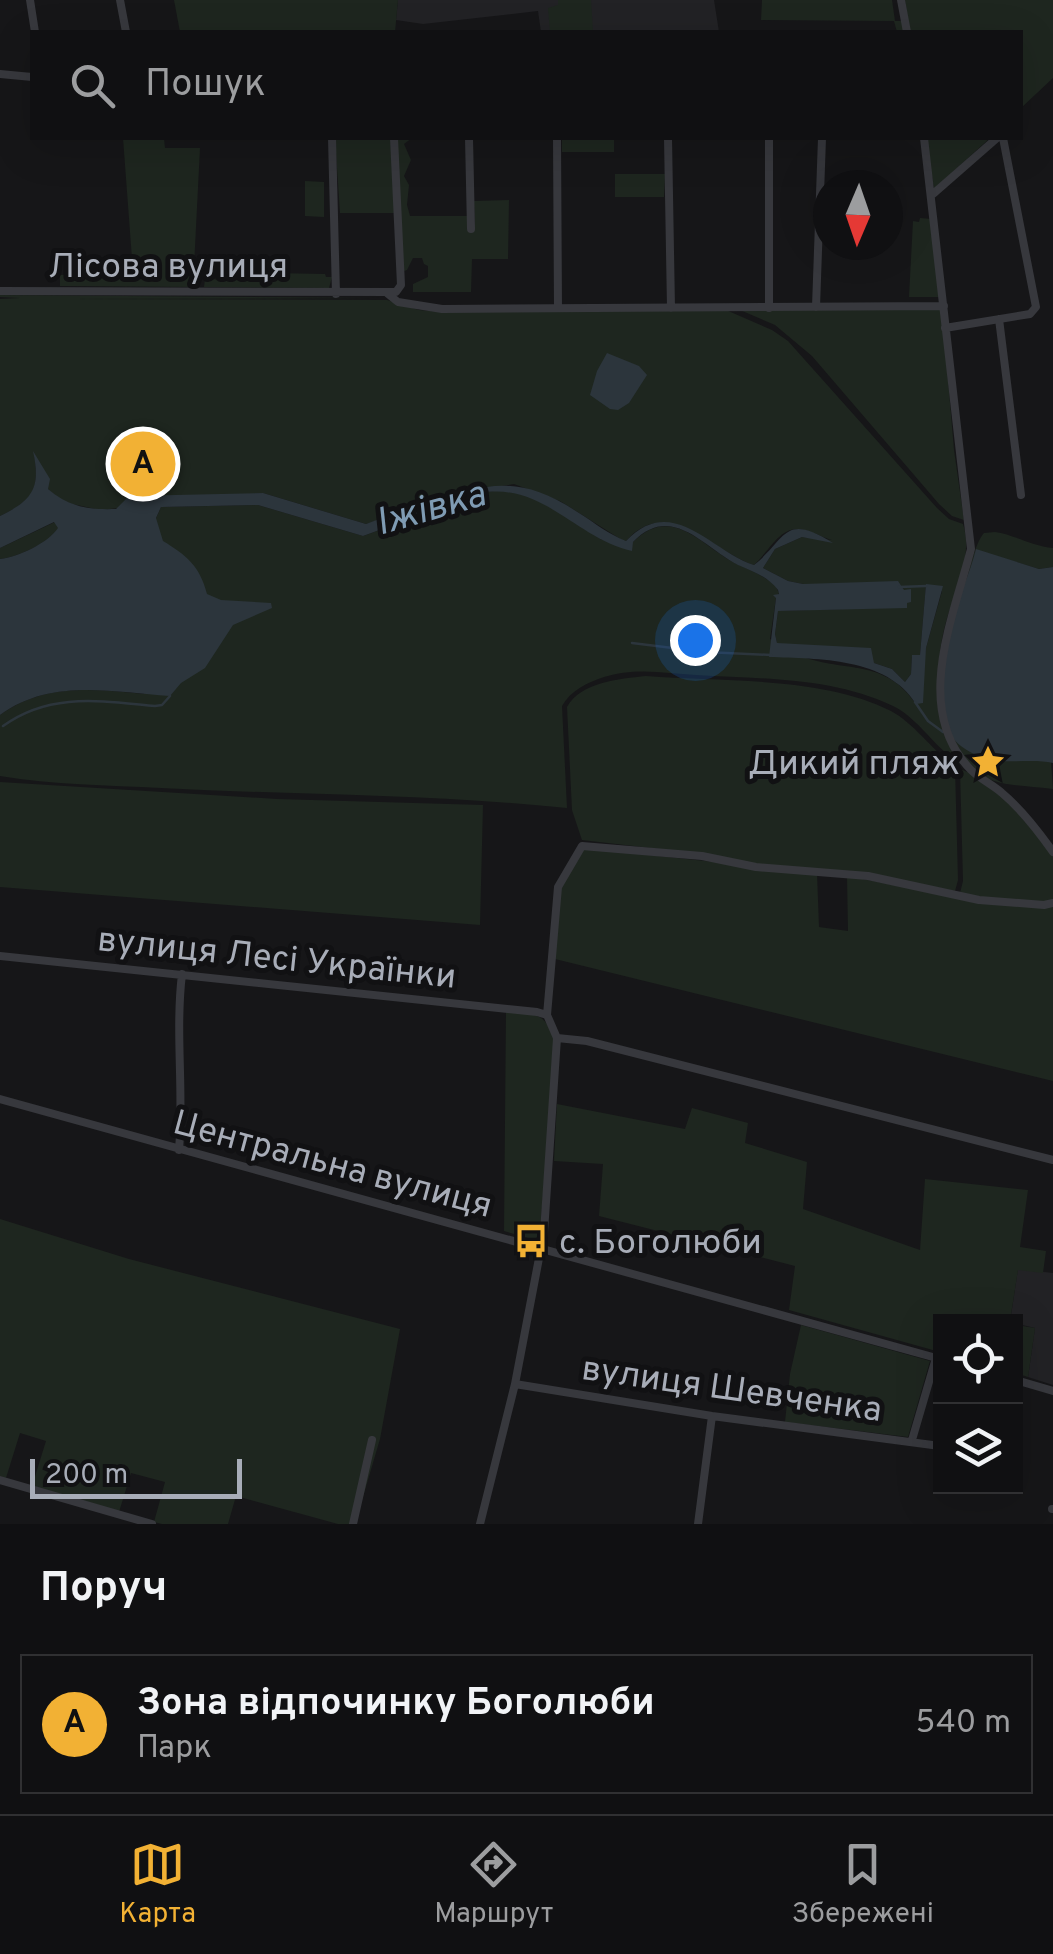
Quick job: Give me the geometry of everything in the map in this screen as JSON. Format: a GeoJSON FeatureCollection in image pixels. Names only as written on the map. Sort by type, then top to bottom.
{"type":"FeatureCollection","features":[{"type":"Feature","properties":{"kind":"street"},"geometry":{"type":"LineString","coordinates":[[30,0],[36,30]]}},
{"type":"Feature","properties":{"kind":"street"},"geometry":{"type":"LineString","coordinates":[[120,0],[126,30]]}},
{"type":"Feature","properties":{"kind":"street"},"geometry":{"type":"LineString","coordinates":[[901,0],[907,30]]}},
{"type":"Feature","properties":{"kind":"street"},"geometry":{"type":"LineString","coordinates":[[0,74],[30,77]]}},
{"type":"Feature","properties":{"kind":"street","name":"Лісова вулиця"},"geometry":{"type":"LineString","coordinates":[[332,140],[336,294]]}},
{"type":"Feature","properties":{"kind":"street"},"geometry":{"type":"LineString","coordinates":[[388,294],[401,286],[394,140]]}},
{"type":"Feature","properties":{"kind":"street"},"geometry":{"type":"LineString","coordinates":[[469,140],[471,229]]}},
{"type":"Feature","properties":{"kind":"street"},"geometry":{"type":"LineString","coordinates":[[557,140],[558,308]]}},
{"type":"Feature","properties":{"kind":"street"},"geometry":{"type":"LineString","coordinates":[[668,140],[670,308]]}},
{"type":"Feature","properties":{"kind":"street"},"geometry":{"type":"LineString","coordinates":[[768,140],[769,308]]}},
{"type":"Feature","properties":{"kind":"street"},"geometry":{"type":"LineString","coordinates":[[816,307],[822,140]]}},
{"type":"Feature","properties":{"kind":"street"},"geometry":{"type":"LineString","coordinates":[[924,140],[971,550],[942,653],[942,704],[948,736],[958,754],[972,772],[1014,803],[1053,852]]}},
{"type":"Feature","properties":{"kind":"street"},"geometry":{"type":"LineString","coordinates":[[933,194],[998,140]]}},
{"type":"Feature","properties":{"kind":"street"},"geometry":{"type":"LineString","coordinates":[[945,328],[1030,314],[1036,307],[1000,140]]}},
{"type":"Feature","properties":{"kind":"street","name":"Лісова вулиця"},"geometry":{"type":"LineString","coordinates":[[0,292],[388,294]]}},
{"type":"Feature","properties":{"kind":"street"},"geometry":{"type":"LineString","coordinates":[[388,294],[398,302],[430,308],[944,306]]}},
{"type":"Feature","properties":{"kind":"street"},"geometry":{"type":"LineString","coordinates":[[999,319],[1022,495]]}},
{"type":"Feature","properties":{"kind":"street"},"geometry":{"type":"LineString","coordinates":[[482,1524],[516,1384],[540,1247],[557,1038],[547,1015],[558,887],[580,848],[590,844],[702,856],[756,867],[868,876],[979,900],[1053,903]]}},
{"type":"Feature","properties":{"kind":"street","name":"вулиця Лесі Українки"},"geometry":{"type":"LineString","coordinates":[[0,956],[547,1015]]}},
{"type":"Feature","properties":{"kind":"street"},"geometry":{"type":"LineString","coordinates":[[179,1150],[182,1113],[178,1010],[182,974]]}},
{"type":"Feature","properties":{"kind":"street"},"geometry":{"type":"LineString","coordinates":[[557,1038],[587,1041],[1053,1160]]}},
{"type":"Feature","properties":{"kind":"street","name":"Центральна вулиця"},"geometry":{"type":"LineString","coordinates":[[0,1098],[933,1358]]}},
{"type":"Feature","properties":{"kind":"street"},"geometry":{"type":"LineString","coordinates":[[912,1440],[933,1375]]}},
{"type":"Feature","properties":{"kind":"street"},"geometry":{"type":"LineString","coordinates":[[1023,1382],[1053,1391]]}},
{"type":"Feature","properties":{"kind":"street","name":"вулиця Шевченка"},"geometry":{"type":"LineString","coordinates":[[516,1384],[712,1416],[933,1444]]}},
{"type":"Feature","properties":{"kind":"street"},"geometry":{"type":"LineString","coordinates":[[698,1524],[712,1416]]}},
{"type":"Feature","properties":{"kind":"street"},"geometry":{"type":"LineString","coordinates":[[353,1524],[372,1440]]}},
{"type":"Feature","properties":{"kind":"street"},"geometry":{"type":"LineString","coordinates":[[0,1480],[152,1524]]}},
{"type":"Feature","properties":{"kind":"shaded area"},"geometry":{"type":"Polygon","coordinates":[[[174,0],[398,0],[395,30],[180,30],[174,0]]]}},
{"type":"Feature","properties":{"kind":"shaded area"},"geometry":{"type":"Polygon","coordinates":[[[398,0],[714,0],[719,30],[541,30],[538,11],[423,24],[396,20],[398,0]]]}},
{"type":"Feature","properties":{"kind":"shaded area"},"geometry":{"type":"Polygon","coordinates":[[[558,0],[591,0],[593,30],[550,30],[548,8],[558,5],[558,0]]]}},
{"type":"Feature","properties":{"kind":"shaded area"},"geometry":{"type":"Polygon","coordinates":[[[762,0],[892,0],[895,21],[902,21],[904,30],[896,30],[894,21],[761,20],[762,0]]]}},
{"type":"Feature","properties":{"kind":"shaded area"},"geometry":{"type":"Polygon","coordinates":[[[905,0],[1053,0],[1053,78],[1023,106],[1023,30],[910,30],[905,0]]]}},
{"type":"Feature","properties":{"kind":"shaded area"},"geometry":{"type":"Polygon","coordinates":[[[123,140],[164,140],[165,148],[200,148],[193,287],[60,286],[60,275],[133,272],[123,140]]]}},
{"type":"Feature","properties":{"kind":"shaded area"},"geometry":{"type":"Polygon","coordinates":[[[335,140],[409,140],[404,144],[411,160],[404,176],[409,185],[410,216],[468,216],[475,225],[474,201],[509,200],[508,259],[472,259],[471,292],[413,292],[413,284],[428,277],[428,266],[422,258],[413,258],[407,270],[398,273],[394,213],[340,213],[335,140]]]}},
{"type":"Feature","properties":{"kind":"shaded area"},"geometry":{"type":"Polygon","coordinates":[[[562,140],[614,140],[614,152],[562,152],[562,140]]]}},
{"type":"Feature","properties":{"kind":"shaded area"},"geometry":{"type":"Polygon","coordinates":[[[926,140],[988,140],[934,189],[926,140]]]}},
{"type":"Feature","properties":{"kind":"shaded area"},"geometry":{"type":"Polygon","coordinates":[[[615,174],[665,174],[664,197],[615,197],[615,174]]]}},
{"type":"Feature","properties":{"kind":"shaded area"},"geometry":{"type":"Polygon","coordinates":[[[305,181],[324,182],[324,217],[305,216],[305,181]]]}},
{"type":"Feature","properties":{"kind":"shaded area"},"geometry":{"type":"Polygon","coordinates":[[[920,218],[931,219],[942,297],[909,297],[913,221],[919,222],[920,218]]]}},
{"type":"Feature","properties":{"kind":"shaded area"},"geometry":{"type":"Polygon","coordinates":[[[270,273],[332,277],[329,288],[204,287],[205,279],[263,281],[270,273]]]}},
{"type":"Feature","properties":{"kind":"shaded area"},"geometry":{"type":"Polygon","coordinates":[[[0,295],[380,298],[67,299],[387,300],[442,312],[726,310],[772,330],[788,341],[937,508],[949,519],[963,524],[965,559],[943,633],[938,693],[945,732],[963,765],[903,712],[846,689],[771,679],[638,671],[592,682],[575,691],[562,706],[567,808],[415,797],[80,784],[0,776],[0,715],[17,705],[69,691],[144,694],[144,545],[161,507],[258,505],[363,536],[481,493],[500,490],[553,507],[602,540],[633,542],[662,526],[675,527],[775,585],[779,593],[770,639],[801,657],[880,674],[904,690],[916,704],[942,591],[926,585],[920,655],[912,656],[911,674],[905,682],[892,669],[874,663],[777,643],[778,611],[907,607],[904,590],[803,584],[763,568],[775,549],[802,537],[832,540],[803,530],[785,532],[754,565],[674,524],[658,523],[622,540],[560,501],[514,484],[458,493],[366,524],[263,493],[100,510],[63,502],[48,489],[34,454],[36,477],[32,492],[20,505],[0,516],[0,299],[20,298],[0,295]]]}},
{"type":"Feature","properties":{"kind":"shaded area"},"geometry":{"type":"Polygon","coordinates":[[[942,309],[964,520],[952,516],[939,504],[812,356],[775,325],[740,310],[942,309]]]}},
{"type":"Feature","properties":{"kind":"shaded area"},"geometry":{"type":"Polygon","coordinates":[[[55,522],[59,528],[48,539],[0,559],[0,548],[55,522]]]}},
{"type":"Feature","properties":{"kind":"shaded area"},"geometry":{"type":"Polygon","coordinates":[[[995,532],[1053,548],[1053,567],[1039,569],[976,550],[944,704],[971,563],[977,544],[984,533],[995,532]]]}},
{"type":"Feature","properties":{"kind":"shaded area"},"geometry":{"type":"Polygon","coordinates":[[[646,676],[803,686],[864,700],[900,716],[955,767],[955,891],[868,874],[757,865],[702,854],[582,840],[572,810],[567,707],[591,687],[646,676]]]}},
{"type":"Feature","properties":{"kind":"shaded area"},"geometry":{"type":"Polygon","coordinates":[[[951,736],[977,753],[985,766],[997,759],[1051,761],[1053,789],[992,780],[970,766],[951,736]]]}},
{"type":"Feature","properties":{"kind":"shaded area"},"geometry":{"type":"Polygon","coordinates":[[[960,769],[998,793],[1049,848],[1053,855],[1053,900],[1044,903],[960,893],[960,769]]]}},
{"type":"Feature","properties":{"kind":"shaded area"},"geometry":{"type":"Polygon","coordinates":[[[0,782],[277,799],[483,805],[480,925],[0,887],[0,782]]]}},
{"type":"Feature","properties":{"kind":"shaded area"},"geometry":{"type":"Polygon","coordinates":[[[583,848],[817,873],[819,927],[848,931],[847,876],[956,897],[1053,906],[1053,1081],[555,959],[560,888],[583,848]]]}},
{"type":"Feature","properties":{"kind":"shaded area"},"geometry":{"type":"Polygon","coordinates":[[[506,1011],[543,1019],[555,1041],[540,1232],[535,1240],[504,1231],[506,1011]]]}},
{"type":"Feature","properties":{"kind":"shaded area"},"geometry":{"type":"Polygon","coordinates":[[[557,1104],[685,1129],[692,1108],[748,1123],[745,1143],[807,1162],[803,1209],[920,1250],[925,1179],[1028,1190],[1020,1247],[1046,1251],[1043,1273],[1018,1270],[1011,1314],[933,1314],[933,1350],[789,1310],[795,1266],[599,1216],[603,1164],[554,1161],[557,1104]]]}},
{"type":"Feature","properties":{"kind":"shaded area"},"geometry":{"type":"Polygon","coordinates":[[[0,1219],[129,1259],[400,1329],[380,1439],[355,1524],[338,1524],[236,1496],[228,1524],[154,1522],[165,1482],[131,1473],[119,1512],[32,1486],[46,1441],[20,1433],[6,1478],[0,1476],[0,1219]]]}},
{"type":"Feature","properties":{"kind":"shaded area"},"geometry":{"type":"Polygon","coordinates":[[[1018,1269],[1053,1273],[1053,1385],[1028,1377],[1035,1328],[1023,1325],[1023,1314],[1011,1314],[1018,1269]]]}},
{"type":"Feature","properties":{"kind":"shaded area"},"geometry":{"type":"Polygon","coordinates":[[[801,1325],[930,1361],[908,1437],[785,1422],[801,1325]]]}},
{"type":"Feature","properties":{"kind":"shaded area"},"geometry":{"type":"Polygon","coordinates":[[[1023,1326],[1035,1328],[1028,1377],[1023,1375],[1023,1326]]]}},
{"type":"Feature","properties":{"kind":"water"},"geometry":{"type":"Polygon","coordinates":[[[607,353],[639,366],[647,375],[629,403],[618,410],[590,395],[607,353]]]}},
{"type":"Feature","properties":{"kind":"water"},"geometry":{"type":"Polygon","coordinates":[[[33,451],[50,479],[48,489],[72,504],[97,509],[116,509],[129,496],[263,493],[366,524],[467,491],[521,487],[558,501],[626,541],[643,527],[675,523],[754,565],[787,533],[804,530],[833,543],[802,537],[775,549],[763,568],[803,584],[898,581],[904,590],[911,589],[911,602],[907,608],[778,611],[777,643],[871,648],[874,663],[892,669],[905,682],[911,674],[912,655],[920,655],[926,584],[943,586],[926,648],[923,703],[916,704],[888,677],[870,669],[829,660],[769,657],[776,598],[773,595],[779,594],[778,590],[765,578],[687,532],[661,526],[633,542],[632,551],[612,545],[542,503],[503,492],[481,493],[363,536],[258,505],[161,507],[156,518],[163,541],[191,562],[207,594],[221,600],[271,603],[272,608],[233,625],[205,668],[181,683],[170,696],[104,690],[61,692],[20,703],[0,715],[0,559],[32,548],[58,528],[54,522],[0,548],[0,516],[27,498],[35,484],[33,451]]]}},
{"type":"Feature","properties":{"kind":"water"},"geometry":{"type":"Polygon","coordinates":[[[976,549],[1039,569],[1053,567],[1053,763],[983,758],[958,744],[947,726],[943,697],[946,648],[976,549]]]}},
{"type":"Feature","properties":{"kind":"waterway","name":"Іжівка"},"geometry":{"type":"LineString","coordinates":[[899,587],[926,586]]}},
{"type":"Feature","properties":{"kind":"waterway"},"geometry":{"type":"LineString","coordinates":[[632,643],[771,655]]}},
{"type":"Feature","properties":{"kind":"waterway"},"geometry":{"type":"LineString","coordinates":[[3,726],[21,715],[57,703],[95,701],[155,706],[162,705],[170,696]]}},
{"type":"Feature","properties":{"kind":"waterway"},"geometry":{"type":"LineString","coordinates":[[915,702],[928,721],[943,732]]}},
{"type":"Feature","properties":{"kind":"place","name":"Зона відпочинку Боголюби"},"geometry":{"type":"Point","coordinates":[143,464]}},
{"type":"Feature","properties":{"kind":"place","name":"Дикий пляж"},"geometry":{"type":"Point","coordinates":[988,762]}},
{"type":"Feature","properties":{"kind":"place","name":"с. Боголюби"},"geometry":{"type":"Point","coordinates":[531,1241]}}]}
